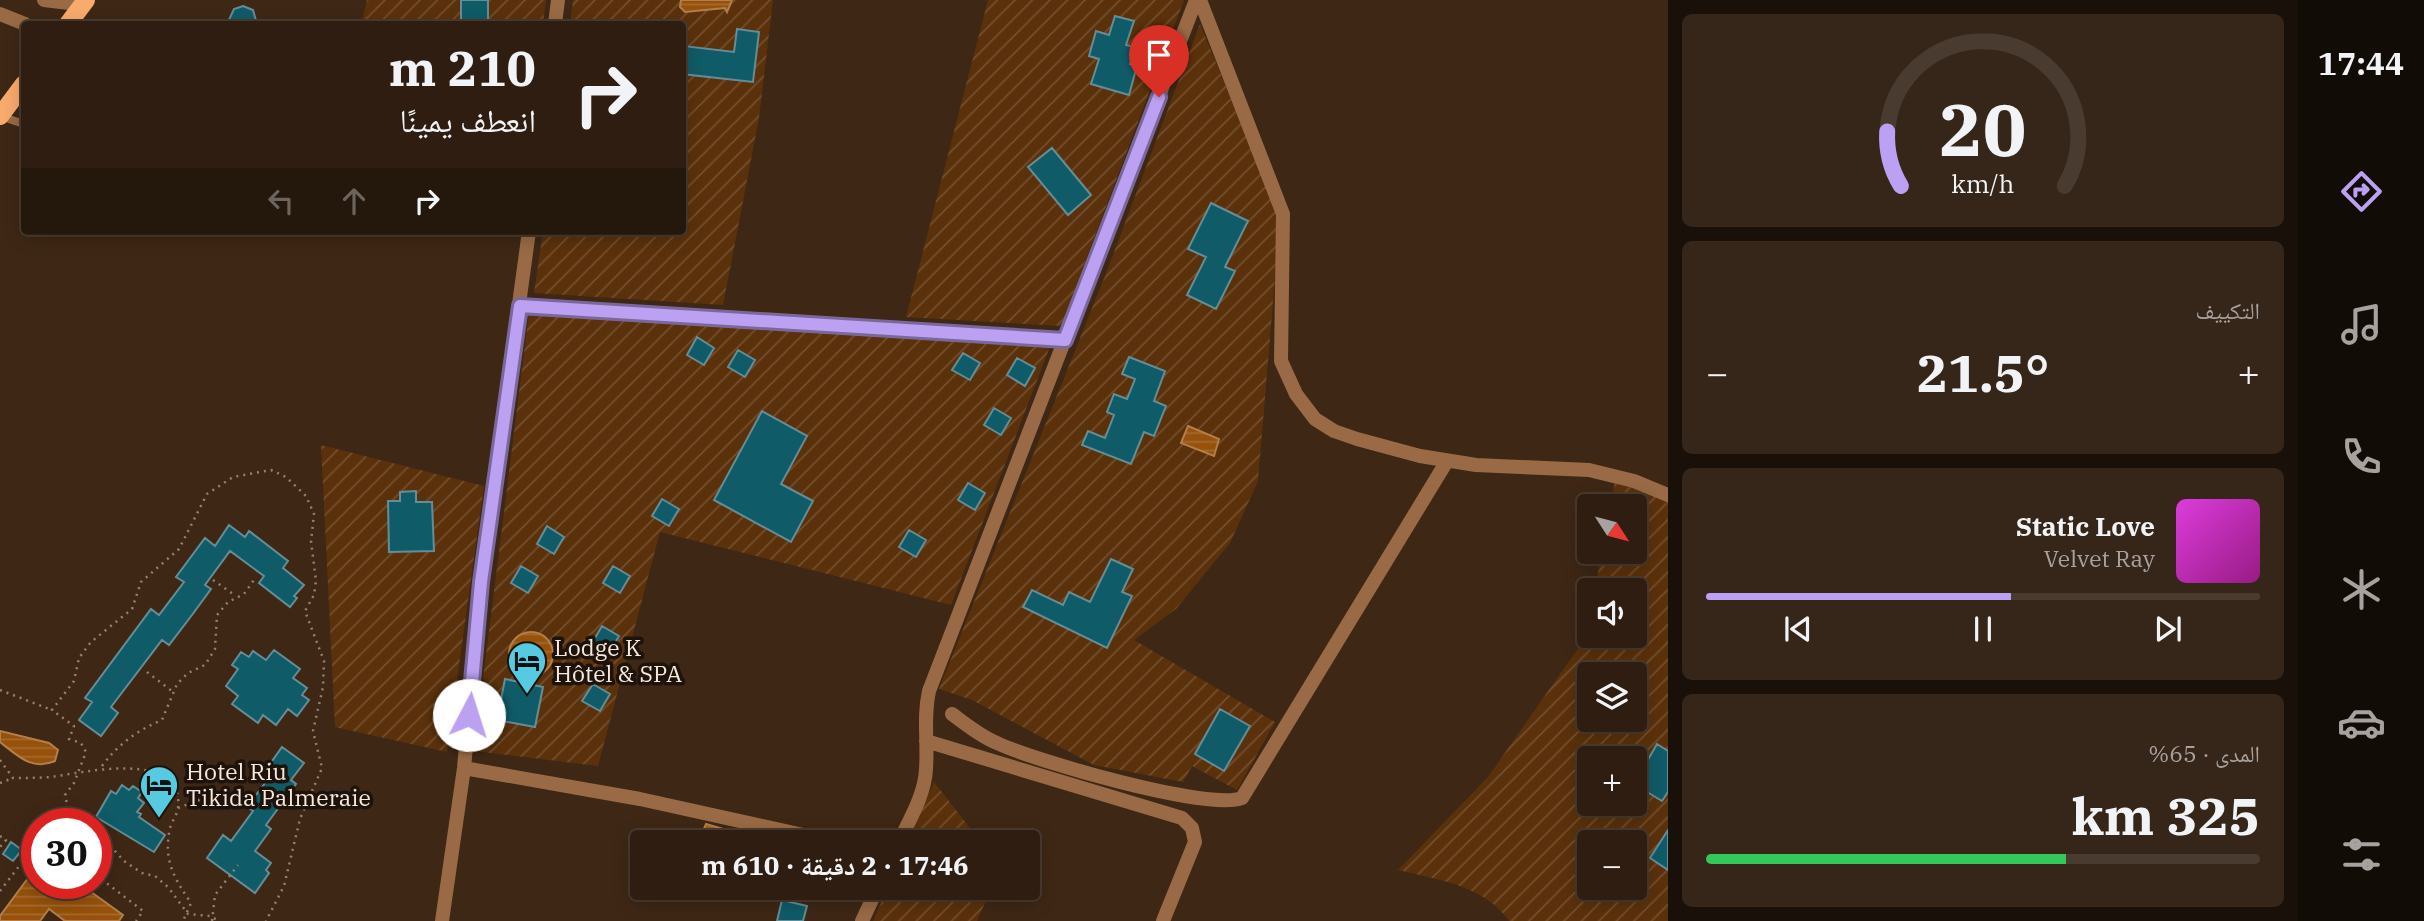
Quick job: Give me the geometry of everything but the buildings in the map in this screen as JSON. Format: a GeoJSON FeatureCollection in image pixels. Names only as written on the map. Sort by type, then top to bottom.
{"type":"FeatureCollection","features":[{"type":"Feature","properties":{"kind":"main road"},"geometry":{"type":"LineString","coordinates":[[70,21],[86,0]]}},
{"type":"Feature","properties":{"kind":"main road"},"geometry":{"type":"LineString","coordinates":[[0,116],[21,87]]}},
{"type":"Feature","properties":{"kind":"street"},"geometry":{"type":"LineString","coordinates":[[44,0],[69,4],[86,0]]}},
{"type":"Feature","properties":{"kind":"street"},"geometry":{"type":"LineString","coordinates":[[555,21],[558,0]]}},
{"type":"Feature","properties":{"kind":"street"},"geometry":{"type":"LineString","coordinates":[[904,830],[923,788],[926,741],[923,715],[929,691],[1198,0]]}},
{"type":"Feature","properties":{"kind":"street"},"geometry":{"type":"LineString","coordinates":[[1198,0],[1283,214],[1285,228],[1280,348],[1285,376],[1304,407],[1315,419],[1334,430],[1447,461],[1589,470],[1634,481],[1668,495]]}},
{"type":"Feature","properties":{"kind":"street"},"geometry":{"type":"LineString","coordinates":[[0,14],[21,22]]}},
{"type":"Feature","properties":{"kind":"street"},"geometry":{"type":"LineString","coordinates":[[442,921],[464,768],[481,582],[529,235]]}},
{"type":"Feature","properties":{"kind":"street"},"geometry":{"type":"LineString","coordinates":[[520,306],[1065,340]]}},
{"type":"Feature","properties":{"kind":"street"},"geometry":{"type":"LineString","coordinates":[[952,714],[999,744],[1070,768],[1128,784],[1218,801],[1241,798],[1447,461]]}},
{"type":"Feature","properties":{"kind":"street"},"geometry":{"type":"LineString","coordinates":[[926,741],[1182,818],[1192,828],[1195,842],[1163,921]]}},
{"type":"Feature","properties":{"kind":"street"},"geometry":{"type":"LineString","coordinates":[[464,768],[640,799],[781,830]]}},
{"type":"Feature","properties":{"kind":"street"},"geometry":{"type":"LineString","coordinates":[[862,921],[872,900]]}},
{"type":"Feature","properties":{"kind":"lane"},"geometry":{"type":"LineString","coordinates":[[0,116],[21,123]]}},
{"type":"Feature","properties":{"kind":"path"},"geometry":{"type":"LineString","coordinates":[[52,710],[74,681],[79,659],[91,642],[132,609],[141,582],[179,549],[207,494],[233,477],[271,470],[286,477],[306,496],[314,514],[311,541],[316,581],[314,595],[305,611],[324,661],[323,687],[313,730],[322,768],[300,819],[284,886],[266,921]]}},
{"type":"Feature","properties":{"kind":"path"},"geometry":{"type":"LineString","coordinates":[[101,767],[112,752],[132,736],[162,720],[172,691],[188,673],[205,665],[215,649],[217,615],[228,602],[244,594],[256,577]]}},
{"type":"Feature","properties":{"kind":"path"},"geometry":{"type":"LineString","coordinates":[[213,580],[237,597]]}},
{"type":"Feature","properties":{"kind":"path"},"geometry":{"type":"LineString","coordinates":[[147,672],[172,691]]}},
{"type":"Feature","properties":{"kind":"path"},"geometry":{"type":"LineString","coordinates":[[0,690],[52,710],[74,726],[69,738],[81,743],[86,752],[65,795],[68,808]]}},
{"type":"Feature","properties":{"kind":"path"},"geometry":{"type":"LineString","coordinates":[[0,760],[13,778]]}},
{"type":"Feature","properties":{"kind":"path"},"geometry":{"type":"LineString","coordinates":[[0,783],[13,778],[77,773],[101,767],[148,771],[163,776],[176,790],[178,808],[170,828],[169,858],[173,877],[191,903],[183,921]]}},
{"type":"Feature","properties":{"kind":"path"},"geometry":{"type":"LineString","coordinates":[[178,808],[226,790],[243,802]]}},
{"type":"Feature","properties":{"kind":"path"},"geometry":{"type":"LineString","coordinates":[[0,835],[6,840],[0,847]]}},
{"type":"Feature","properties":{"kind":"path"},"geometry":{"type":"LineString","coordinates":[[112,848],[124,861],[142,873],[155,876],[168,887],[188,914],[210,916],[219,921]]}},
{"type":"Feature","properties":{"kind":"path"},"geometry":{"type":"LineString","coordinates":[[0,891],[21,864]]}},
{"type":"Feature","properties":{"kind":"path"},"geometry":{"type":"LineString","coordinates":[[212,921],[210,916],[215,895],[238,865]]}},
{"type":"Feature","properties":{"kind":"path"},"geometry":{"type":"LineString","coordinates":[[112,887],[144,911],[136,921]]}},
{"type":"Feature","properties":{"kind":"shaded area"},"geometry":{"type":"Polygon","coordinates":[[[367,0],[546,0],[543,21],[362,21],[367,0]]]}},
{"type":"Feature","properties":{"kind":"shaded area"},"geometry":{"type":"Polygon","coordinates":[[[573,0],[773,0],[759,118],[723,305],[534,293],[542,235],[686,235],[686,21],[570,21],[573,0]]]}},
{"type":"Feature","properties":{"kind":"shaded area"},"geometry":{"type":"Polygon","coordinates":[[[681,0],[732,0],[727,12],[725,8],[685,12],[680,7],[681,0]]]}},
{"type":"Feature","properties":{"kind":"shaded area"},"geometry":{"type":"Polygon","coordinates":[[[988,0],[1184,0],[1061,326],[906,317],[988,0]]]}},
{"type":"Feature","properties":{"kind":"shaded area"},"geometry":{"type":"Polygon","coordinates":[[[1200,24],[1280,218],[1258,481],[1230,543],[1176,609],[1134,640],[1275,722],[1237,790],[1192,766],[1183,782],[1094,765],[972,700],[939,689],[1105,276],[1200,24]]]}},
{"type":"Feature","properties":{"kind":"shaded area"},"geometry":{"type":"Polygon","coordinates":[[[529,313],[1051,344],[951,605],[660,532],[598,766],[474,751],[529,313]]]}},
{"type":"Feature","properties":{"kind":"shaded area"},"geometry":{"type":"Polygon","coordinates":[[[1188,426],[1219,439],[1214,456],[1181,443],[1188,426]]]}},
{"type":"Feature","properties":{"kind":"shaded area"},"geometry":{"type":"Polygon","coordinates":[[[321,445],[484,486],[447,752],[335,727],[321,445]]]}},
{"type":"Feature","properties":{"kind":"shaded area"},"geometry":{"type":"Polygon","coordinates":[[[1616,476],[1668,498],[1668,921],[1509,921],[1487,899],[1473,892],[1444,881],[1398,870],[1488,777],[1578,648],[1647,648],[1647,578],[1597,578],[1600,564],[1647,564],[1647,494],[1612,494],[1616,476]]]}},
{"type":"Feature","properties":{"kind":"shaded area"},"geometry":{"type":"Polygon","coordinates":[[[531,632],[546,639],[553,654],[546,669],[531,676],[516,669],[509,654],[516,639],[531,632]]]}},
{"type":"Feature","properties":{"kind":"shaded area"},"geometry":{"type":"Polygon","coordinates":[[[0,731],[49,743],[58,750],[55,761],[39,764],[26,760],[0,742],[0,731]]]}},
{"type":"Feature","properties":{"kind":"shaded area"},"geometry":{"type":"Polygon","coordinates":[[[934,782],[972,830],[913,830],[934,782]]]}},
{"type":"Feature","properties":{"kind":"shaded area"},"geometry":{"type":"Polygon","coordinates":[[[706,824],[727,830],[703,830],[706,824]]]}},
{"type":"Feature","properties":{"kind":"shaded area"},"geometry":{"type":"Polygon","coordinates":[[[21,888],[21,899],[101,899],[123,915],[119,921],[65,921],[49,909],[40,921],[0,921],[0,916],[21,888]]]}},
{"type":"Feature","properties":{"kind":"shaded area"},"geometry":{"type":"Polygon","coordinates":[[[882,900],[986,900],[977,921],[873,921],[882,900]]]}},
{"type":"Feature","properties":{"kind":"place","name":"Lodge K Hôtel & SPA"},"geometry":{"type":"Point","coordinates":[527,695]}},
{"type":"Feature","properties":{"kind":"place","name":"Hotel Riu Tikida Palmeraie"},"geometry":{"type":"Point","coordinates":[159,819]}},
{"type":"Feature","properties":{"kind":"route"},"geometry":{"type":"LineString","coordinates":[[469,715],[481,582],[520,306],[1065,340],[1159,97]]}}]}
